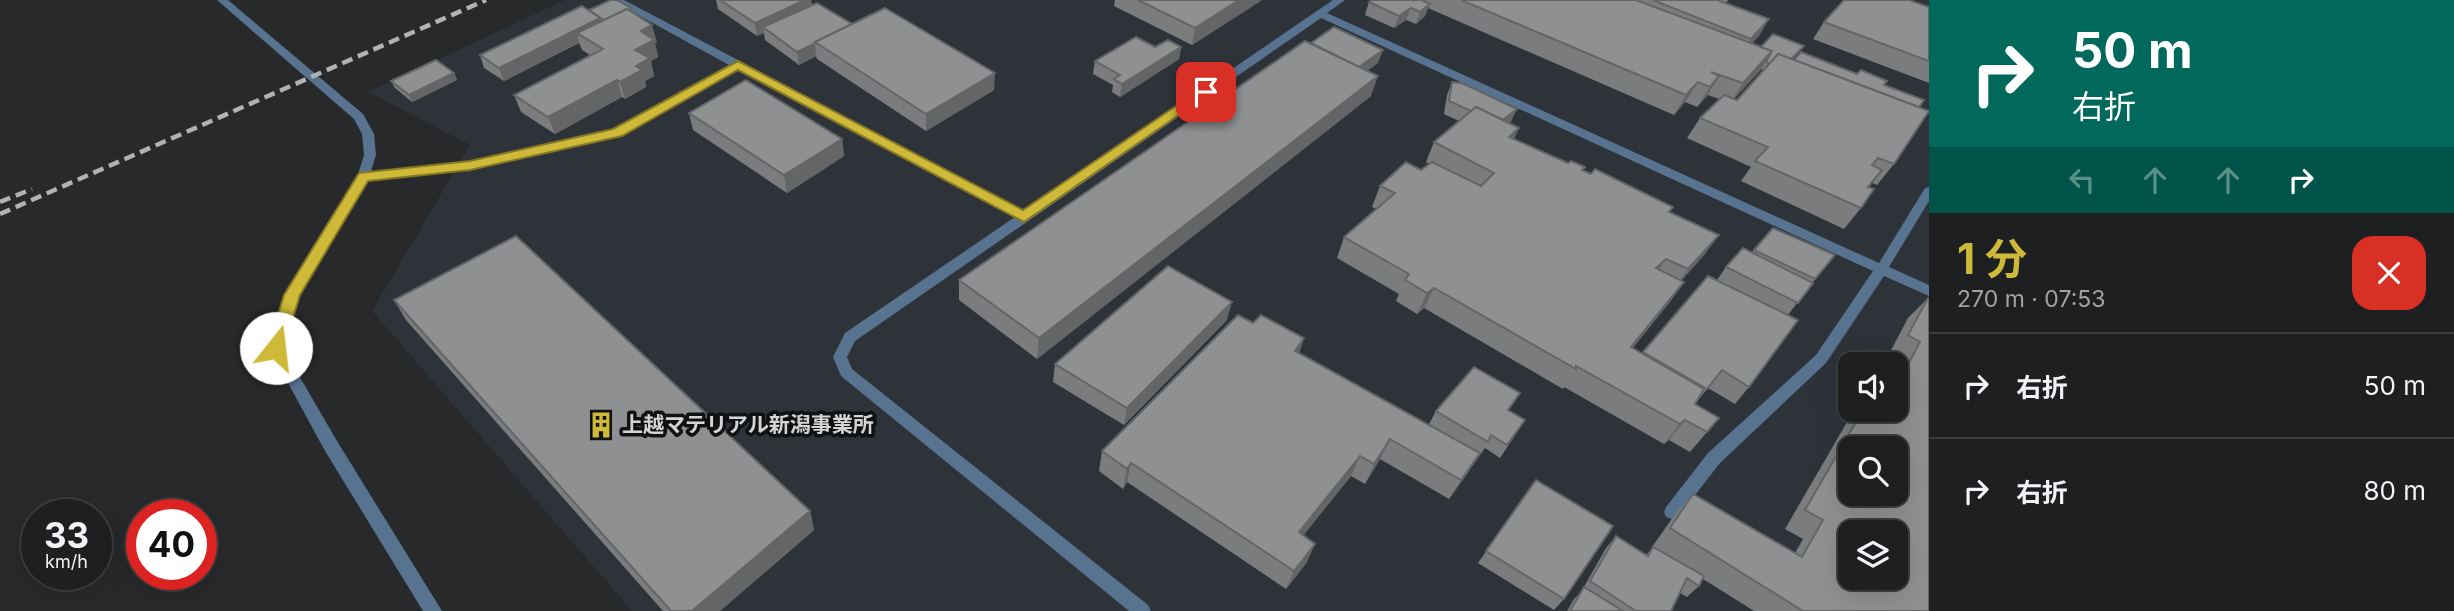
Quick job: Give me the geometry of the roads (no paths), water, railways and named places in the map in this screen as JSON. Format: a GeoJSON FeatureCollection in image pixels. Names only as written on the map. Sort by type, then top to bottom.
{"type":"FeatureCollection","features":[{"type":"Feature","properties":{"kind":"street"},"geometry":{"type":"LineString","coordinates":[[222,0],[359,117],[368,134],[370,155],[364,177],[292,295],[276,348],[338,457],[433,611]]}},
{"type":"Feature","properties":{"kind":"street"},"geometry":{"type":"LineString","coordinates":[[616,0],[1024,217]]}},
{"type":"Feature","properties":{"kind":"street"},"geometry":{"type":"LineString","coordinates":[[1142,611],[846,372],[839,358],[850,337],[1340,0]]}},
{"type":"Feature","properties":{"kind":"street"},"geometry":{"type":"LineString","coordinates":[[1320,14],[1929,292]]}},
{"type":"Feature","properties":{"kind":"street"},"geometry":{"type":"LineString","coordinates":[[364,177],[470,166],[617,133],[738,64]]}},
{"type":"Feature","properties":{"kind":"street"},"geometry":{"type":"LineString","coordinates":[[1672,512],[1714,458],[1821,359],[1881,270],[1929,191]]}},
{"type":"Feature","properties":{"kind":"railway"},"geometry":{"type":"LineString","coordinates":[[0,214],[486,0]]}},
{"type":"Feature","properties":{"kind":"railway"},"geometry":{"type":"LineString","coordinates":[[0,202],[32,189]]}},
{"type":"Feature","properties":{"kind":"place","name":"上越マテリアル新潟事業所"},"geometry":{"type":"Point","coordinates":[601,425]}}]}
